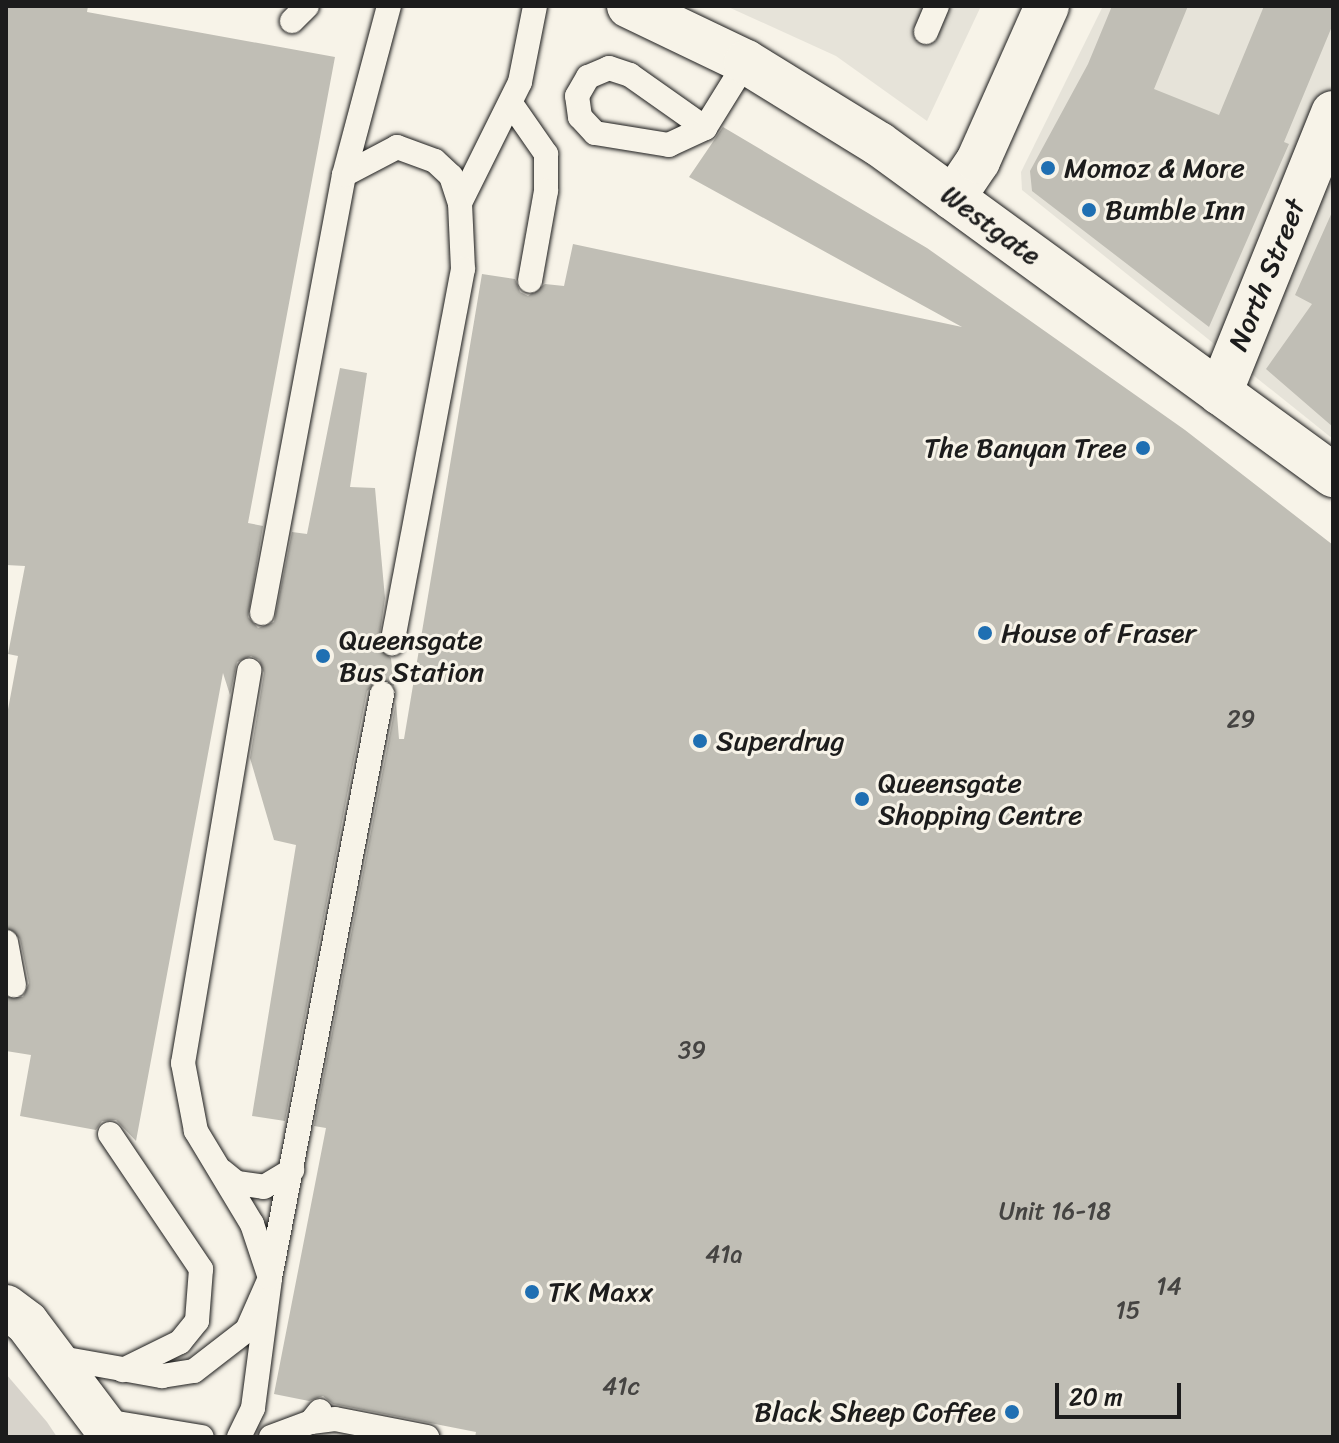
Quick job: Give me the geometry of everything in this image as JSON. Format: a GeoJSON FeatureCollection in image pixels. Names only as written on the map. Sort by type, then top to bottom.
{"type":"FeatureCollection","features":[{"type":"Feature","properties":{"kind":"street","name":"Westgate"},"geometry":{"type":"LineString","coordinates":[[629,6],[746,62],[879,144],[1333,475]]}},
{"type":"Feature","properties":{"kind":"street"},"geometry":{"type":"LineString","coordinates":[[953,198],[978,161],[1047,6]]}},
{"type":"Feature","properties":{"kind":"street","name":"North Street"},"geometry":{"type":"LineString","coordinates":[[1220,393],[1333,113]]}},
{"type":"Feature","properties":{"kind":"street"},"geometry":{"type":"LineString","coordinates":[[6,1282],[16,1315],[55,1357],[109,1429]]}},
{"type":"Feature","properties":{"kind":"lane"},"geometry":{"type":"LineString","coordinates":[[262,613],[344,175],[389,6]]}},
{"type":"Feature","properties":{"kind":"lane"},"geometry":{"type":"LineString","coordinates":[[460,203],[512,105],[535,6]]}},
{"type":"Feature","properties":{"kind":"lane"},"geometry":{"type":"LineString","coordinates":[[926,32],[937,6]]}},
{"type":"Feature","properties":{"kind":"lane"},"geometry":{"type":"LineString","coordinates":[[705,128],[620,70],[588,77],[577,96],[580,117],[606,135],[669,145],[705,128],[746,62]]}},
{"type":"Feature","properties":{"kind":"lane"},"geometry":{"type":"LineString","coordinates":[[512,105],[546,154],[546,191],[530,281]]}},
{"type":"Feature","properties":{"kind":"lane"},"geometry":{"type":"LineString","coordinates":[[344,175],[397,147],[435,161],[451,176],[460,203],[463,269],[392,643]]}},
{"type":"Feature","properties":{"kind":"lane"},"geometry":{"type":"LineString","coordinates":[[55,1357],[162,1376],[194,1371],[212,1361],[247,1330],[270,1278],[263,1248],[196,1131],[183,1063],[249,671]]}},
{"type":"Feature","properties":{"kind":"lane"},"geometry":{"type":"LineString","coordinates":[[239,1437],[253,1408],[270,1278],[382,694]]}},
{"type":"Feature","properties":{"kind":"lane"},"geometry":{"type":"LineString","coordinates":[[6,942],[14,985]]}},
{"type":"Feature","properties":{"kind":"lane"},"geometry":{"type":"LineString","coordinates":[[110,1134],[201,1269],[197,1321],[180,1342],[123,1370]]}},
{"type":"Feature","properties":{"kind":"lane"},"geometry":{"type":"LineString","coordinates":[[217,1166],[237,1183],[264,1187],[292,1170]]}},
{"type":"Feature","properties":{"kind":"lane"},"geometry":{"type":"LineString","coordinates":[[271,1437],[318,1413],[427,1437]]}},
{"type":"Feature","properties":{"kind":"lane"},"geometry":{"type":"LineString","coordinates":[[109,1429],[202,1437]]}},
{"type":"Feature","properties":{"kind":"shaded area"},"geometry":{"type":"Polygon","coordinates":[[[726,6],[981,6],[927,121],[836,56],[726,6]]]}},
{"type":"Feature","properties":{"kind":"shaded area"},"geometry":{"type":"Polygon","coordinates":[[[1103,6],[1333,6],[1333,439],[1022,190],[1021,172],[1103,6]]]}},
{"type":"Feature","properties":{"kind":"shaded area"},"geometry":{"type":"Polygon","coordinates":[[[6,1374],[47,1422],[57,1437],[6,1437],[6,1374]]]}},
{"type":"Feature","properties":{"kind":"building"},"geometry":{"type":"Polygon","coordinates":[[[6,6],[88,6],[87,12],[335,57],[248,523],[263,526],[248,617],[258,628],[274,622],[292,532],[307,534],[340,368],[367,373],[350,487],[375,488],[385,598],[378,647],[391,658],[394,686],[378,680],[367,691],[285,1121],[252,1116],[296,845],[274,840],[250,758],[264,673],[259,660],[251,656],[237,662],[230,695],[223,673],[136,1141],[116,1120],[102,1121],[96,1130],[20,1116],[31,1055],[6,1051],[6,997],[23,997],[29,983],[20,939],[6,927],[6,720],[18,656],[8,654],[25,566],[6,565],[6,6]]]}},
{"type":"Feature","properties":{"kind":"building"},"geometry":{"type":"Polygon","coordinates":[[[1112,6],[1188,6],[1154,89],[1219,115],[1264,6],[1333,6],[1333,24],[1284,142],[1289,144],[1209,327],[1032,191],[1030,171],[1088,64],[1112,6]]]}},
{"type":"Feature","properties":{"kind":"building","name":"Queensgate Shopping Centre"},"geometry":{"type":"Polygon","coordinates":[[[723,127],[927,248],[1185,430],[1333,545],[1333,1437],[475,1437],[476,1432],[333,1404],[323,1396],[309,1401],[274,1394],[326,1128],[314,1126],[396,702],[399,739],[404,739],[482,274],[515,279],[520,292],[528,296],[545,284],[564,286],[573,244],[962,327],[689,177],[723,127]]]}},
{"type":"Feature","properties":{"kind":"building"},"geometry":{"type":"Polygon","coordinates":[[[1333,210],[1333,427],[1266,369],[1312,304],[1295,295],[1333,210]]]}},
{"type":"Feature","properties":{"kind":"place","name":"Momoz & More"},"geometry":{"type":"Point","coordinates":[1048,168]}},
{"type":"Feature","properties":{"kind":"place","name":"Bumble Inn"},"geometry":{"type":"Point","coordinates":[1089,210]}},
{"type":"Feature","properties":{"kind":"place","name":"The Banyan Tree"},"geometry":{"type":"Point","coordinates":[1143,448]}},
{"type":"Feature","properties":{"kind":"place","name":"House of Fraser"},"geometry":{"type":"Point","coordinates":[985,633]}},
{"type":"Feature","properties":{"kind":"place","name":"Queensgate Bus Station"},"geometry":{"type":"Point","coordinates":[323,656]}},
{"type":"Feature","properties":{"kind":"place","name":"Superdrug"},"geometry":{"type":"Point","coordinates":[700,741]}},
{"type":"Feature","properties":{"kind":"place","name":"Queensgate Shopping Centre"},"geometry":{"type":"Point","coordinates":[862,799]}},
{"type":"Feature","properties":{"kind":"place","name":"TK Maxx"},"geometry":{"type":"Point","coordinates":[532,1292]}},
{"type":"Feature","properties":{"kind":"place","name":"Black Sheep Coffee"},"geometry":{"type":"Point","coordinates":[1012,1412]}}]}
